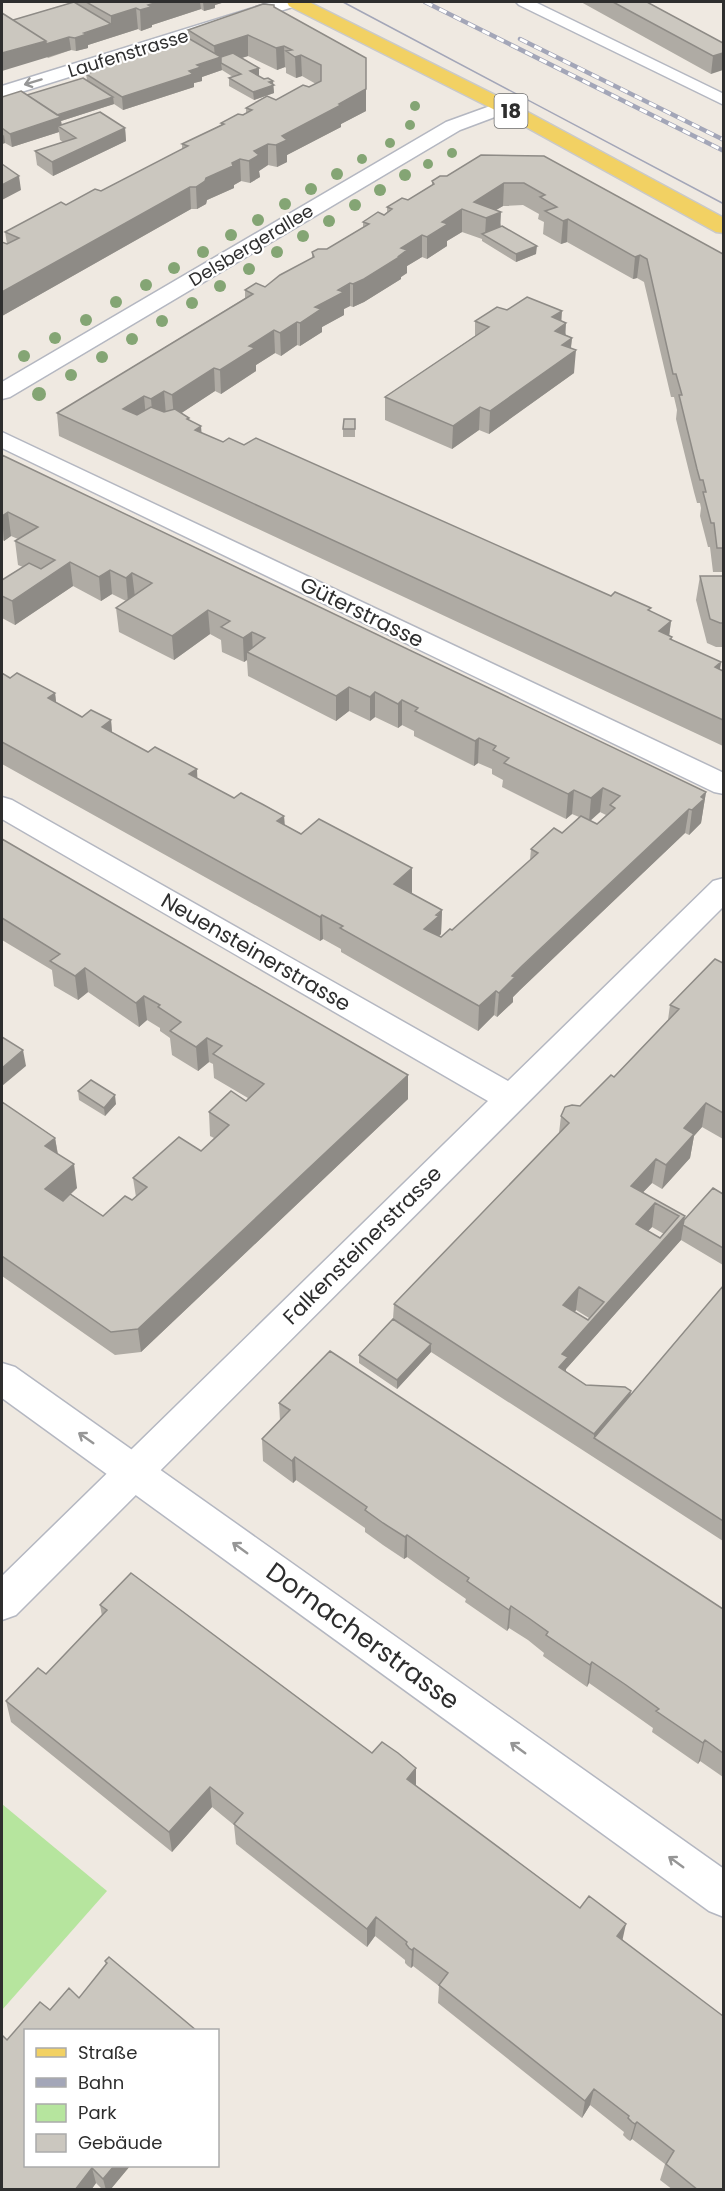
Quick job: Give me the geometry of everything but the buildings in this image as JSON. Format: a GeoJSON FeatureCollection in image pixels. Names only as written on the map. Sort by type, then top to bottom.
{"type":"FeatureCollection","features":[{"type":"Feature","properties":{"kind":"main road","name":"18"},"geometry":{"type":"LineString","coordinates":[[296,2],[504,107],[723,227]]}},
{"type":"Feature","properties":{"kind":"street","name":"Laufenstrasse"},"geometry":{"type":"LineString","coordinates":[[2,92],[290,2]]}},
{"type":"Feature","properties":{"kind":"street","name":"Delsbergerallee"},"geometry":{"type":"LineString","coordinates":[[2,392],[453,126],[504,107]]}},
{"type":"Feature","properties":{"kind":"street","name":"Güterstrasse"},"geometry":{"type":"LineString","coordinates":[[2,439],[723,784]]}},
{"type":"Feature","properties":{"kind":"street","name":"Neuensteinerstrasse"},"geometry":{"type":"LineString","coordinates":[[2,807],[510,1098]]}},
{"type":"Feature","properties":{"kind":"street","name":"Falkensteinerstrasse"},"geometry":{"type":"LineString","coordinates":[[2,1602],[723,888]]}},
{"type":"Feature","properties":{"kind":"street","name":"Dornacherstrasse"},"geometry":{"type":"LineString","coordinates":[[2,1378],[723,1896]]}},
{"type":"Feature","properties":{"kind":"lane"},"geometry":{"type":"LineString","coordinates":[[524,2],[723,100]]}},
{"type":"Feature","properties":{"kind":"green space"},"geometry":{"type":"Polygon","coordinates":[[[2,1804],[107,1891],[2,2010],[2,1804]]]}},
{"type":"Feature","properties":{"kind":"tram line"},"geometry":{"type":"LineString","coordinates":[[343,2],[724,204]]}},
{"type":"Feature","properties":{"kind":"railway"},"geometry":{"type":"LineString","coordinates":[[425,2],[724,151]]}},
{"type":"Feature","properties":{"kind":"railway"},"geometry":{"type":"LineString","coordinates":[[520,39],[724,140]]}}]}
